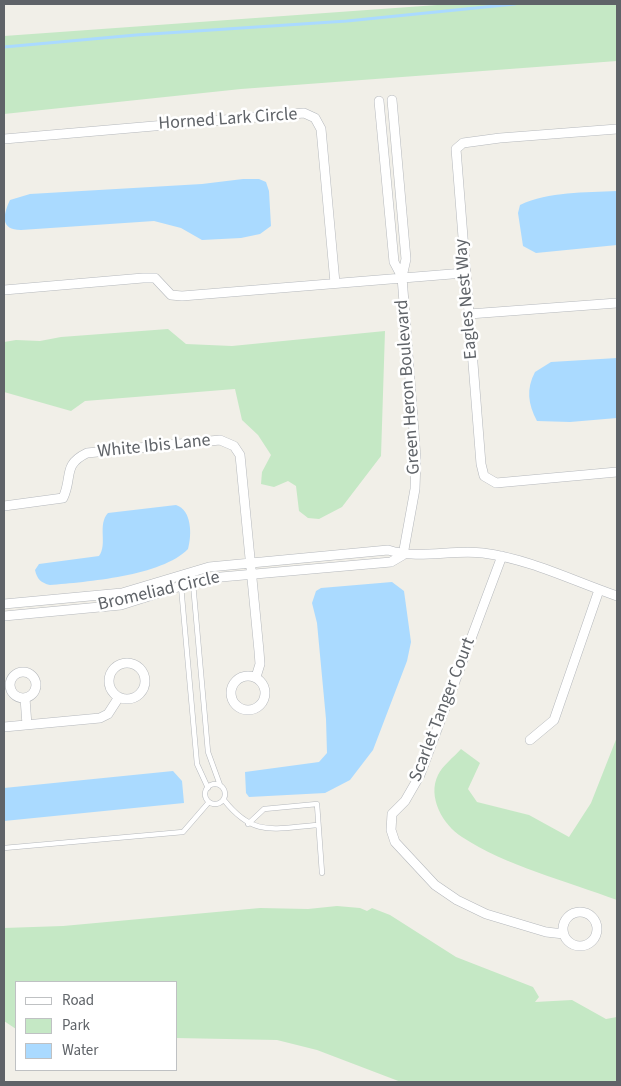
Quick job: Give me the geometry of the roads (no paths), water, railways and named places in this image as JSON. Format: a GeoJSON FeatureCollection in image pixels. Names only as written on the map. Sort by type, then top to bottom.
{"type":"FeatureCollection","features":[{"type":"Feature","properties":{"kind":"street","name":"Green Heron Boulevard"},"geometry":{"type":"LineString","coordinates":[[392,100],[406,258],[402,278],[416,458],[415,489],[403,555]]}},
{"type":"Feature","properties":{"kind":"street","name":"Green Heron Boulevard"},"geometry":{"type":"LineString","coordinates":[[380,101],[394,262],[402,278]]}},
{"type":"Feature","properties":{"kind":"street","name":"Horned Lark Circle"},"geometry":{"type":"LineString","coordinates":[[4,139],[304,113],[315,118],[321,129],[335,283]]}},
{"type":"Feature","properties":{"kind":"street"},"geometry":{"type":"LineString","coordinates":[[382,128],[394,127]]}},
{"type":"Feature","properties":{"kind":"street","name":"Eagles Nest Way"},"geometry":{"type":"LineString","coordinates":[[617,129],[500,138],[463,143],[456,149],[464,273],[481,464],[484,476],[496,483],[617,472]]}},
{"type":"Feature","properties":{"kind":"street"},"geometry":{"type":"LineString","coordinates":[[4,290],[155,278],[171,294],[182,296],[464,273]]}},
{"type":"Feature","properties":{"kind":"street"},"geometry":{"type":"LineString","coordinates":[[469,314],[617,302]]}},
{"type":"Feature","properties":{"kind":"street","name":"White Ibis Lane"},"geometry":{"type":"LineString","coordinates":[[4,506],[63,498],[69,486],[69,469],[74,460],[87,453],[220,440],[234,446],[240,455],[260,664],[256,677]]}},
{"type":"Feature","properties":{"kind":"street","name":"Bromeliad Circle"},"geometry":{"type":"LineString","coordinates":[[4,604],[122,593],[192,571],[250,562],[388,550],[403,555],[456,552],[502,556],[617,596]]}},
{"type":"Feature","properties":{"kind":"street","name":"Bromeliad Circle"},"geometry":{"type":"LineString","coordinates":[[4,616],[106,608],[132,603],[194,582],[221,577],[391,562],[403,555]]}},
{"type":"Feature","properties":{"kind":"street","name":"Scarlet Tanger Court"},"geometry":{"type":"LineString","coordinates":[[502,556],[420,776],[405,801],[392,814],[391,830],[395,842],[435,885],[457,900],[486,914],[546,932],[564,934]]}},
{"type":"Feature","properties":{"kind":"street"},"geometry":{"type":"LineString","coordinates":[[530,740],[554,720],[598,590]]}},
{"type":"Feature","properties":{"kind":"street"},"geometry":{"type":"LineString","coordinates":[[123,664],[135,665],[145,678],[143,689],[135,697],[124,699],[119,697],[110,688],[112,670],[123,664]]}},
{"type":"Feature","properties":{"kind":"street"},"geometry":{"type":"LineString","coordinates":[[4,727],[105,717],[119,697]]}},
{"type":"Feature","properties":{"kind":"street"},"geometry":{"type":"LineString","coordinates":[[25,698],[27,725]]}},
{"type":"Feature","properties":{"kind":"lane"},"geometry":{"type":"LineString","coordinates":[[192,571],[208,752],[220,785],[226,793],[224,800],[218,804],[210,802],[206,794],[208,788],[213,784],[220,785]]}},
{"type":"Feature","properties":{"kind":"lane"},"geometry":{"type":"LineString","coordinates":[[178,575],[181,586],[197,764],[208,788]]}},
{"type":"Feature","properties":{"kind":"lane"},"geometry":{"type":"LineString","coordinates":[[224,800],[237,816],[258,828],[318,825]]}},
{"type":"Feature","properties":{"kind":"lane"},"geometry":{"type":"LineString","coordinates":[[4,848],[183,832],[210,802]]}},
{"type":"Feature","properties":{"kind":"lane"},"geometry":{"type":"LineString","coordinates":[[248,824],[264,808],[317,804],[322,874]]}},
{"type":"Feature","properties":{"kind":"water"},"geometry":{"type":"Polygon","coordinates":[[[259,179],[266,182],[269,191],[271,226],[260,234],[241,238],[202,240],[181,228],[154,221],[21,230],[9,227],[5,221],[10,200],[30,194],[202,184],[259,179]]]}},
{"type":"Feature","properties":{"kind":"water"},"geometry":{"type":"Polygon","coordinates":[[[617,191],[617,245],[536,253],[523,246],[518,213],[520,205],[531,200],[555,195],[617,191]]]}},
{"type":"Feature","properties":{"kind":"water"},"geometry":{"type":"Polygon","coordinates":[[[617,358],[617,418],[570,422],[537,421],[529,396],[530,384],[535,372],[551,362],[617,358]]]}},
{"type":"Feature","properties":{"kind":"water"},"geometry":{"type":"Polygon","coordinates":[[[176,505],[185,512],[190,524],[188,549],[161,566],[123,576],[50,585],[42,582],[37,576],[35,570],[39,564],[99,556],[103,546],[103,523],[108,513],[176,505]]]}},
{"type":"Feature","properties":{"kind":"water"},"geometry":{"type":"Polygon","coordinates":[[[392,582],[404,591],[411,642],[407,661],[373,750],[350,780],[325,793],[249,797],[246,793],[245,772],[319,762],[327,753],[326,719],[317,623],[312,603],[316,591],[321,588],[392,582]]]}},
{"type":"Feature","properties":{"kind":"water"},"geometry":{"type":"Polygon","coordinates":[[[173,771],[182,781],[184,803],[4,821],[4,788],[173,771]]]}},
{"type":"Feature","properties":{"kind":"waterway"},"geometry":{"type":"LineString","coordinates":[[4,47],[136,35],[347,21],[515,4]]}}]}
